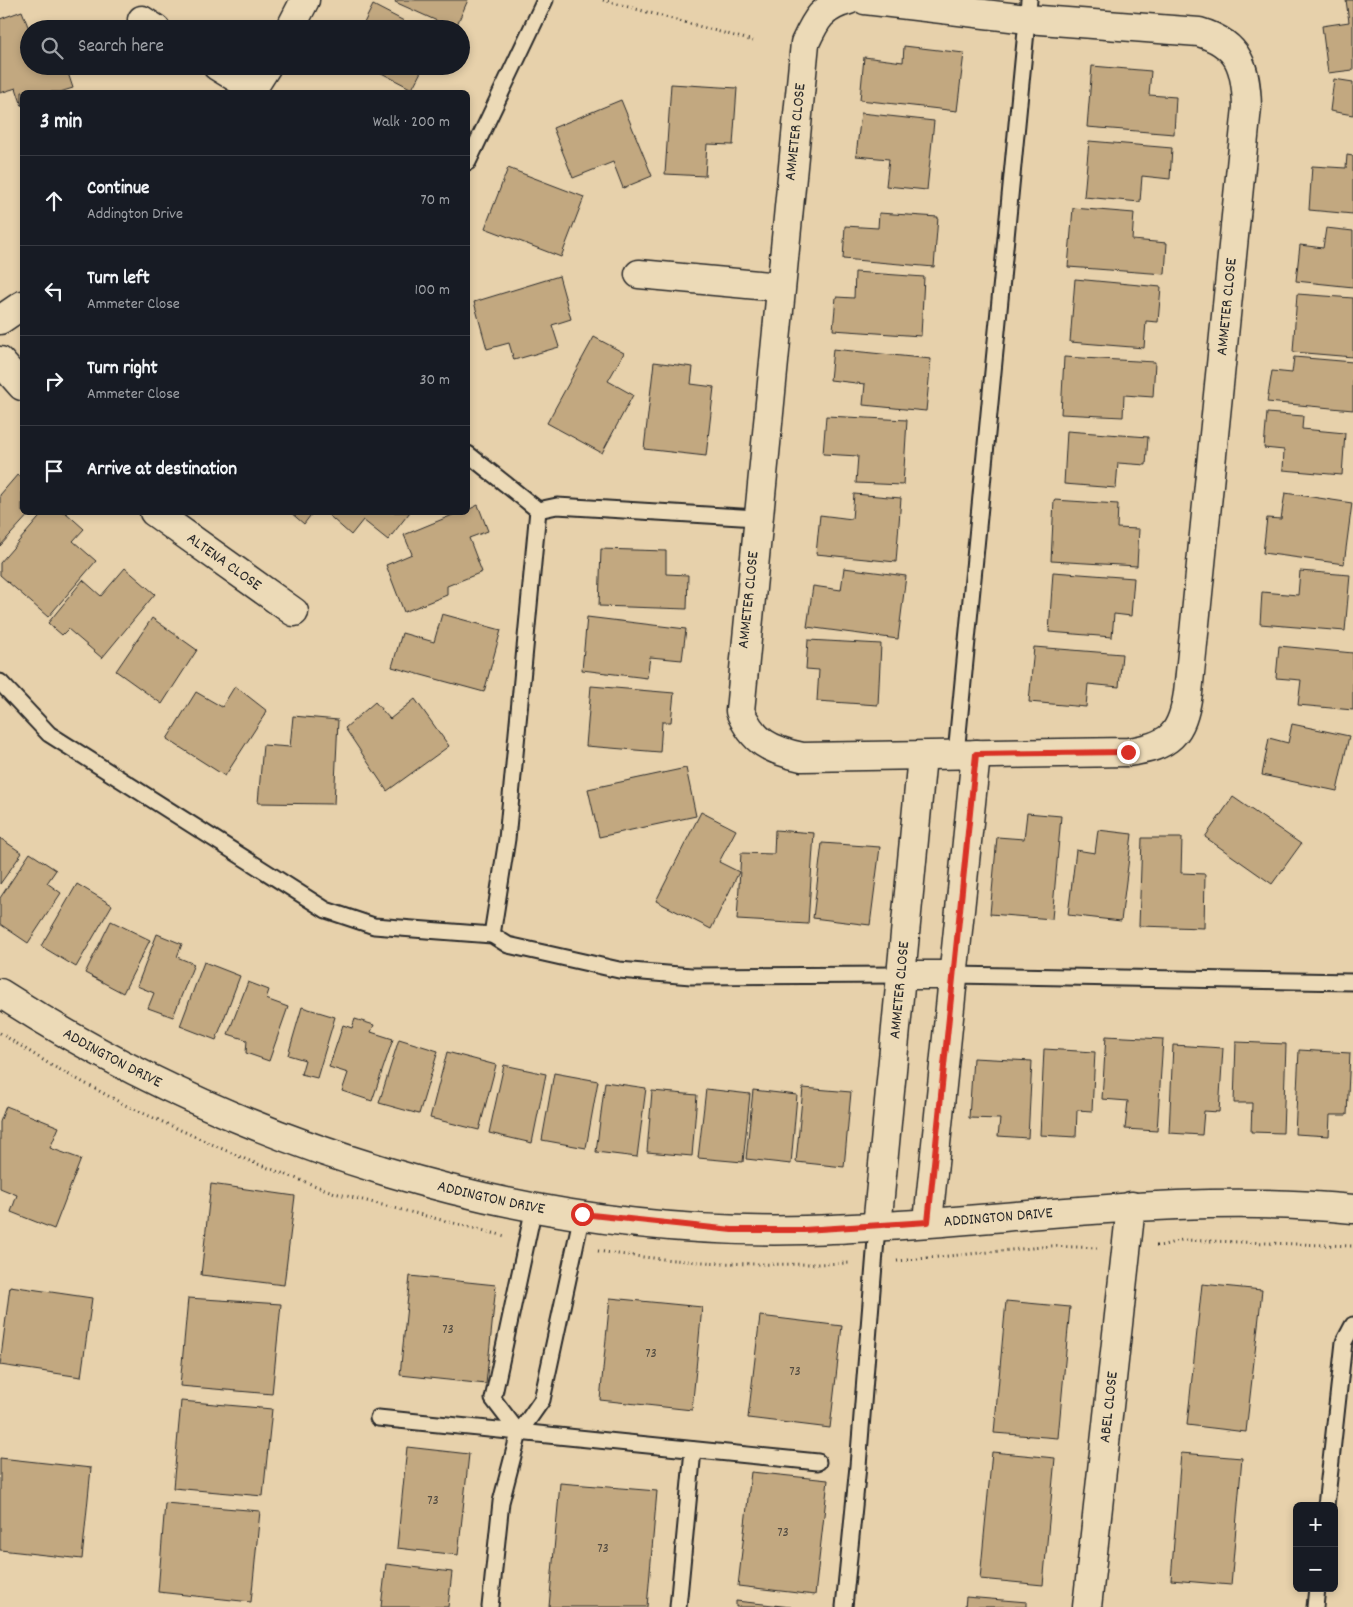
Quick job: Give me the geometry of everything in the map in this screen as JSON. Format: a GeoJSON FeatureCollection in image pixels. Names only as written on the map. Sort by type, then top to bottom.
{"type":"FeatureCollection","features":[{"type":"Feature","properties":{"kind":"street"},"geometry":{"type":"LineString","coordinates":[[295,20],[305,0]]}},
{"type":"Feature","properties":{"kind":"street","name":"AMMETER CLOSE"},"geometry":{"type":"LineString","coordinates":[[850,0],[837,3],[823,11],[813,24],[805,43],[740,696],[740,711],[746,726],[755,738],[770,747],[802,757],[1136,751],[1160,745],[1170,739],[1180,726],[1188,692],[1247,107],[1246,85],[1242,65],[1232,49],[1217,37],[1199,32],[1028,10],[865,0]]}},
{"type":"Feature","properties":{"kind":"street"},"geometry":{"type":"LineString","coordinates":[[240,75],[257,82]]}},
{"type":"Feature","properties":{"kind":"street"},"geometry":{"type":"LineString","coordinates":[[639,274],[780,287]]}},
{"type":"Feature","properties":{"kind":"street"},"geometry":{"type":"LineString","coordinates":[[0,320],[20,306]]}},
{"type":"Feature","properties":{"kind":"street"},"geometry":{"type":"LineString","coordinates":[[0,361],[20,384]]}},
{"type":"Feature","properties":{"kind":"street","name":"ALTENA CLOSE"},"geometry":{"type":"LineString","coordinates":[[158,515],[294,612]]}},
{"type":"Feature","properties":{"kind":"street"},"geometry":{"type":"LineString","coordinates":[[928,1222],[953,975],[966,754]]}},
{"type":"Feature","properties":{"kind":"street","name":"AMMETER CLOSE"},"geometry":{"type":"LineString","coordinates":[[877,1226],[922,756]]}},
{"type":"Feature","properties":{"kind":"street"},"geometry":{"type":"LineString","coordinates":[[900,975],[953,975]]}},
{"type":"Feature","properties":{"kind":"street","name":"ADDINGTON DRIVE"},"geometry":{"type":"LineString","coordinates":[[0,993],[87,1046],[243,1121],[417,1180],[474,1195],[534,1207],[732,1230],[877,1226],[1131,1206],[1212,1203],[1353,1209]]}},
{"type":"Feature","properties":{"kind":"street","name":"ABEL CLOSE"},"geometry":{"type":"LineString","coordinates":[[1087,1607],[1131,1206]]}},
{"type":"Feature","properties":{"kind":"lane"},"geometry":{"type":"LineString","coordinates":[[470,158],[545,0]]}},
{"type":"Feature","properties":{"kind":"lane"},"geometry":{"type":"LineString","coordinates":[[966,754],[1028,10]]}},
{"type":"Feature","properties":{"kind":"lane"},"geometry":{"type":"LineString","coordinates":[[470,456],[538,510]]}},
{"type":"Feature","properties":{"kind":"lane"},"geometry":{"type":"LineString","coordinates":[[538,510],[557,506],[757,518]]}},
{"type":"Feature","properties":{"kind":"lane"},"geometry":{"type":"LineString","coordinates":[[492,934],[507,840],[538,510]]}},
{"type":"Feature","properties":{"kind":"lane"},"geometry":{"type":"LineString","coordinates":[[0,682],[49,734],[326,910],[374,926],[492,934],[508,945],[619,970],[691,976],[900,975]]}},
{"type":"Feature","properties":{"kind":"lane"},"geometry":{"type":"LineString","coordinates":[[953,975],[1353,982]]}},
{"type":"Feature","properties":{"kind":"lane"},"geometry":{"type":"LineString","coordinates":[[518,1432],[493,1399],[534,1207]]}},
{"type":"Feature","properties":{"kind":"lane"},"geometry":{"type":"LineString","coordinates":[[490,1607],[502,1502],[518,1432],[542,1400],[582,1214]]}},
{"type":"Feature","properties":{"kind":"lane"},"geometry":{"type":"LineString","coordinates":[[844,1607],[858,1466],[877,1226]]}},
{"type":"Feature","properties":{"kind":"lane"},"geometry":{"type":"LineString","coordinates":[[1326,1502],[1344,1342],[1353,1325]]}},
{"type":"Feature","properties":{"kind":"lane"},"geometry":{"type":"LineString","coordinates":[[378,1418],[818,1462]]}},
{"type":"Feature","properties":{"kind":"lane"},"geometry":{"type":"LineString","coordinates":[[678,1607],[693,1450]]}},
{"type":"Feature","properties":{"kind":"lane"},"geometry":{"type":"LineString","coordinates":[[1315,1607],[1317,1592]]}},
{"type":"Feature","properties":{"kind":"path"},"geometry":{"type":"LineString","coordinates":[[603,0],[753,41]]}},
{"type":"Feature","properties":{"kind":"path"},"geometry":{"type":"LineString","coordinates":[[1165,1246],[1182,1240],[1341,1244],[1353,1246]]}},
{"type":"Feature","properties":{"kind":"building"},"geometry":{"type":"Polygon","coordinates":[[[396,0],[468,0],[459,20],[435,20],[395,2],[396,0]]]}},
{"type":"Feature","properties":{"kind":"building"},"geometry":{"type":"Polygon","coordinates":[[[1346,0],[1353,0],[1353,70],[1328,73],[1322,26],[1349,22],[1346,0]]]}},
{"type":"Feature","properties":{"kind":"building"},"geometry":{"type":"Polygon","coordinates":[[[373,5],[402,20],[366,20],[373,5]]]}},
{"type":"Feature","properties":{"kind":"building"},"geometry":{"type":"Polygon","coordinates":[[[22,11],[26,20],[20,20],[20,75],[69,75],[73,88],[66,90],[20,90],[20,100],[16,88],[0,93],[0,19],[22,11]]]}},
{"type":"Feature","properties":{"kind":"building"},"geometry":{"type":"Polygon","coordinates":[[[904,46],[964,53],[957,111],[860,100],[864,57],[903,62],[904,46]]]}},
{"type":"Feature","properties":{"kind":"building"},"geometry":{"type":"Polygon","coordinates":[[[1092,66],[1151,71],[1149,95],[1176,97],[1174,134],[1087,127],[1092,66]]]}},
{"type":"Feature","properties":{"kind":"building"},"geometry":{"type":"Polygon","coordinates":[[[385,75],[419,75],[412,89],[385,75]]]}},
{"type":"Feature","properties":{"kind":"building"},"geometry":{"type":"Polygon","coordinates":[[[1334,79],[1353,82],[1353,115],[1330,111],[1334,79]]]}},
{"type":"Feature","properties":{"kind":"building"},"geometry":{"type":"Polygon","coordinates":[[[671,84],[737,88],[733,145],[707,144],[705,176],[665,174],[671,84]]]}},
{"type":"Feature","properties":{"kind":"building"},"geometry":{"type":"Polygon","coordinates":[[[621,100],[652,176],[623,188],[613,162],[573,178],[553,128],[621,100]]]}},
{"type":"Feature","properties":{"kind":"building"},"geometry":{"type":"Polygon","coordinates":[[[861,113],[934,121],[927,190],[886,186],[889,159],[856,156],[861,113]]]}},
{"type":"Feature","properties":{"kind":"building"},"geometry":{"type":"Polygon","coordinates":[[[1089,141],[1172,148],[1170,179],[1142,176],[1140,202],[1084,197],[1089,141]]]}},
{"type":"Feature","properties":{"kind":"building"},"geometry":{"type":"Polygon","coordinates":[[[1347,155],[1353,156],[1353,214],[1309,210],[1312,166],[1346,168],[1347,155]]]}},
{"type":"Feature","properties":{"kind":"building"},"geometry":{"type":"Polygon","coordinates":[[[508,168],[584,197],[561,257],[485,228],[508,168]]]}},
{"type":"Feature","properties":{"kind":"building"},"geometry":{"type":"Polygon","coordinates":[[[1073,208],[1134,213],[1132,240],[1167,243],[1165,274],[1068,267],[1073,208]]]}},
{"type":"Feature","properties":{"kind":"building"},"geometry":{"type":"Polygon","coordinates":[[[879,213],[938,217],[934,267],[843,259],[845,226],[878,228],[879,213]]]}},
{"type":"Feature","properties":{"kind":"building"},"geometry":{"type":"Polygon","coordinates":[[[1326,228],[1353,231],[1353,287],[1296,281],[1300,245],[1323,248],[1326,228]]]}},
{"type":"Feature","properties":{"kind":"building"},"geometry":{"type":"Polygon","coordinates":[[[855,272],[924,277],[921,336],[833,330],[836,297],[854,298],[855,272]]]}},
{"type":"Feature","properties":{"kind":"building"},"geometry":{"type":"Polygon","coordinates":[[[559,276],[571,319],[552,325],[559,347],[514,360],[509,343],[487,349],[474,302],[559,276]]]}},
{"type":"Feature","properties":{"kind":"building"},"geometry":{"type":"Polygon","coordinates":[[[1075,279],[1161,287],[1158,322],[1146,321],[1144,348],[1070,342],[1075,279]]]}},
{"type":"Feature","properties":{"kind":"building"},"geometry":{"type":"Polygon","coordinates":[[[1297,294],[1353,298],[1353,357],[1293,352],[1297,294]]]}},
{"type":"Feature","properties":{"kind":"building"},"geometry":{"type":"Polygon","coordinates":[[[594,337],[624,353],[608,381],[633,395],[602,453],[547,423],[594,337]]]}},
{"type":"Feature","properties":{"kind":"building"},"geometry":{"type":"Polygon","coordinates":[[[833,349],[931,359],[926,411],[863,405],[865,384],[830,380],[833,349]]]}},
{"type":"Feature","properties":{"kind":"building"},"geometry":{"type":"Polygon","coordinates":[[[1064,357],[1155,362],[1153,397],[1124,395],[1123,417],[1061,414],[1064,357]]]}},
{"type":"Feature","properties":{"kind":"building"},"geometry":{"type":"Polygon","coordinates":[[[1294,357],[1353,362],[1353,410],[1267,402],[1272,371],[1292,373],[1294,357]]]}},
{"type":"Feature","properties":{"kind":"building"},"geometry":{"type":"Polygon","coordinates":[[[654,362],[693,367],[691,384],[714,387],[706,456],[644,449],[654,362]]]}},
{"type":"Feature","properties":{"kind":"building"},"geometry":{"type":"Polygon","coordinates":[[[1267,413],[1303,416],[1302,429],[1345,433],[1342,475],[1283,470],[1284,450],[1264,448],[1267,413]]]}},
{"type":"Feature","properties":{"kind":"building"},"geometry":{"type":"Polygon","coordinates":[[[826,416],[907,420],[903,485],[856,483],[858,456],[823,454],[826,416]]]}},
{"type":"Feature","properties":{"kind":"building"},"geometry":{"type":"Polygon","coordinates":[[[1067,431],[1148,437],[1146,465],[1118,463],[1116,488],[1064,484],[1067,431]]]}},
{"type":"Feature","properties":{"kind":"building"},"geometry":{"type":"Polygon","coordinates":[[[18,474],[20,476],[20,515],[28,515],[0,546],[0,495],[18,474]]]}},
{"type":"Feature","properties":{"kind":"building"},"geometry":{"type":"Polygon","coordinates":[[[1285,493],[1352,503],[1344,564],[1263,553],[1267,518],[1281,519],[1285,493]]]}},
{"type":"Feature","properties":{"kind":"building"},"geometry":{"type":"Polygon","coordinates":[[[854,494],[901,498],[896,562],[816,554],[820,515],[852,519],[854,494]]]}},
{"type":"Feature","properties":{"kind":"building"},"geometry":{"type":"Polygon","coordinates":[[[1054,500],[1118,504],[1117,528],[1139,529],[1137,566],[1051,561],[1054,500]]]}},
{"type":"Feature","properties":{"kind":"building"},"geometry":{"type":"Polygon","coordinates":[[[478,505],[488,531],[469,538],[482,572],[447,586],[447,595],[404,612],[386,565],[412,554],[404,535],[453,515],[470,515],[470,509],[478,505]]]}},
{"type":"Feature","properties":{"kind":"building"},"geometry":{"type":"Polygon","coordinates":[[[41,515],[68,515],[84,529],[73,541],[96,561],[48,617],[0,575],[0,563],[41,515]]]}},
{"type":"Feature","properties":{"kind":"building"},"geometry":{"type":"Polygon","coordinates":[[[294,515],[311,515],[304,524],[294,515]]]}},
{"type":"Feature","properties":{"kind":"building"},"geometry":{"type":"Polygon","coordinates":[[[328,515],[408,515],[388,540],[363,520],[351,535],[328,515]]]}},
{"type":"Feature","properties":{"kind":"building"},"geometry":{"type":"Polygon","coordinates":[[[601,549],[666,551],[666,574],[688,575],[687,609],[599,606],[601,549]]]}},
{"type":"Feature","properties":{"kind":"building"},"geometry":{"type":"Polygon","coordinates":[[[125,568],[155,594],[102,658],[68,629],[62,635],[48,623],[83,580],[101,596],[125,568]]]}},
{"type":"Feature","properties":{"kind":"building"},"geometry":{"type":"Polygon","coordinates":[[[844,568],[906,576],[898,639],[807,627],[813,586],[841,590],[844,568]]]}},
{"type":"Feature","properties":{"kind":"building"},"geometry":{"type":"Polygon","coordinates":[[[1300,571],[1350,575],[1345,631],[1260,624],[1262,592],[1298,595],[1300,571]]]}},
{"type":"Feature","properties":{"kind":"building"},"geometry":{"type":"Polygon","coordinates":[[[1053,572],[1134,578],[1131,616],[1114,614],[1112,637],[1049,632],[1053,572]]]}},
{"type":"Feature","properties":{"kind":"building"},"geometry":{"type":"Polygon","coordinates":[[[442,614],[501,630],[484,692],[392,667],[402,633],[434,642],[442,614]]]}},
{"type":"Feature","properties":{"kind":"building"},"geometry":{"type":"Polygon","coordinates":[[[587,617],[686,629],[682,660],[650,657],[647,678],[582,670],[587,617]]]}},
{"type":"Feature","properties":{"kind":"building"},"geometry":{"type":"Polygon","coordinates":[[[152,618],[197,650],[162,704],[116,671],[152,618]]]}},
{"type":"Feature","properties":{"kind":"building"},"geometry":{"type":"Polygon","coordinates":[[[808,640],[881,644],[878,705],[817,701],[819,670],[806,669],[808,640]]]}},
{"type":"Feature","properties":{"kind":"building"},"geometry":{"type":"Polygon","coordinates":[[[1279,646],[1353,653],[1353,710],[1298,705],[1301,680],[1276,678],[1279,646]]]}},
{"type":"Feature","properties":{"kind":"building"},"geometry":{"type":"Polygon","coordinates":[[[1034,647],[1122,654],[1119,687],[1088,684],[1086,707],[1029,702],[1034,647]]]}},
{"type":"Feature","properties":{"kind":"building"},"geometry":{"type":"Polygon","coordinates":[[[235,686],[267,711],[225,776],[167,739],[196,692],[222,707],[235,686]]]}},
{"type":"Feature","properties":{"kind":"building"},"geometry":{"type":"Polygon","coordinates":[[[591,686],[674,693],[671,722],[662,722],[660,752],[586,746],[591,686]]]}},
{"type":"Feature","properties":{"kind":"building"},"geometry":{"type":"Polygon","coordinates":[[[415,699],[449,746],[387,791],[345,728],[375,702],[390,719],[415,699]]]}},
{"type":"Feature","properties":{"kind":"building"},"geometry":{"type":"Polygon","coordinates":[[[293,716],[338,720],[334,804],[258,803],[263,745],[290,747],[293,716]]]}},
{"type":"Feature","properties":{"kind":"building"},"geometry":{"type":"Polygon","coordinates":[[[1292,724],[1349,736],[1337,791],[1262,775],[1269,738],[1288,743],[1292,724]]]}},
{"type":"Feature","properties":{"kind":"building"},"geometry":{"type":"Polygon","coordinates":[[[686,768],[696,816],[599,837],[588,789],[686,768]]]}},
{"type":"Feature","properties":{"kind":"building"},"geometry":{"type":"Polygon","coordinates":[[[1233,797],[1301,844],[1272,884],[1205,837],[1233,797]]]}},
{"type":"Feature","properties":{"kind":"building"},"geometry":{"type":"Polygon","coordinates":[[[701,812],[736,830],[719,862],[739,872],[711,929],[656,901],[701,812]]]}},
{"type":"Feature","properties":{"kind":"building"},"geometry":{"type":"Polygon","coordinates":[[[1027,813],[1061,816],[1052,919],[990,914],[997,837],[1024,839],[1027,813]]]}},
{"type":"Feature","properties":{"kind":"building"},"geometry":{"type":"Polygon","coordinates":[[[775,830],[814,833],[808,924],[737,920],[741,853],[774,854],[775,830]]]}},
{"type":"Feature","properties":{"kind":"building"},"geometry":{"type":"Polygon","coordinates":[[[1098,830],[1132,834],[1121,921],[1068,915],[1076,850],[1095,853],[1098,830]]]}},
{"type":"Feature","properties":{"kind":"building"},"geometry":{"type":"Polygon","coordinates":[[[0,838],[22,853],[0,884],[0,838]]]}},
{"type":"Feature","properties":{"kind":"building"},"geometry":{"type":"Polygon","coordinates":[[[1142,838],[1182,838],[1181,873],[1205,874],[1204,928],[1139,926],[1142,838]]]}},
{"type":"Feature","properties":{"kind":"building"},"geometry":{"type":"Polygon","coordinates":[[[822,843],[880,847],[870,925],[813,918],[822,843]]]}},
{"type":"Feature","properties":{"kind":"building"},"geometry":{"type":"Polygon","coordinates":[[[30,853],[56,870],[47,883],[61,893],[28,943],[0,924],[0,898],[30,853]]]}},
{"type":"Feature","properties":{"kind":"building"},"geometry":{"type":"Polygon","coordinates":[[[77,884],[112,905],[76,967],[41,946],[77,884]]]}},
{"type":"Feature","properties":{"kind":"building"},"geometry":{"type":"Polygon","coordinates":[[[111,921],[150,940],[123,993],[85,973],[111,921]]]}},
{"type":"Feature","properties":{"kind":"building"},"geometry":{"type":"Polygon","coordinates":[[[157,934],[182,944],[177,957],[194,964],[173,1017],[148,1008],[154,993],[137,986],[157,934]]]}},
{"type":"Feature","properties":{"kind":"building"},"geometry":{"type":"Polygon","coordinates":[[[204,962],[240,976],[216,1040],[180,1026],[204,962]]]}},
{"type":"Feature","properties":{"kind":"building"},"geometry":{"type":"Polygon","coordinates":[[[248,982],[269,990],[266,999],[288,1007],[269,1061],[246,1053],[247,1040],[228,1034],[248,982]]]}},
{"type":"Feature","properties":{"kind":"building"},"geometry":{"type":"Polygon","coordinates":[[[302,1007],[335,1017],[317,1078],[301,1074],[305,1060],[288,1055],[302,1007]]]}},
{"type":"Feature","properties":{"kind":"building"},"geometry":{"type":"Polygon","coordinates":[[[355,1019],[374,1025],[371,1032],[393,1039],[372,1101],[342,1091],[348,1073],[329,1067],[343,1025],[352,1028],[355,1019]]]}},
{"type":"Feature","properties":{"kind":"building"},"geometry":{"type":"Polygon","coordinates":[[[1106,1036],[1163,1039],[1157,1131],[1125,1129],[1128,1101],[1102,1099],[1106,1036]]]}},
{"type":"Feature","properties":{"kind":"building"},"geometry":{"type":"Polygon","coordinates":[[[399,1039],[438,1051],[419,1114],[379,1103],[399,1039]]]}},
{"type":"Feature","properties":{"kind":"building"},"geometry":{"type":"Polygon","coordinates":[[[1236,1042],[1286,1044],[1283,1133],[1251,1132],[1252,1103],[1234,1103],[1236,1042]]]}},
{"type":"Feature","properties":{"kind":"building"},"geometry":{"type":"Polygon","coordinates":[[[1173,1045],[1223,1048],[1219,1112],[1204,1111],[1202,1135],[1169,1133],[1173,1045]]]}},
{"type":"Feature","properties":{"kind":"building"},"geometry":{"type":"Polygon","coordinates":[[[1044,1049],[1095,1052],[1092,1111],[1077,1110],[1076,1137],[1040,1135],[1044,1049]]]}},
{"type":"Feature","properties":{"kind":"building"},"geometry":{"type":"Polygon","coordinates":[[[1299,1050],[1350,1053],[1347,1115],[1330,1115],[1329,1136],[1295,1134],[1299,1050]]]}},
{"type":"Feature","properties":{"kind":"building"},"geometry":{"type":"Polygon","coordinates":[[[447,1052],[496,1065],[479,1130],[430,1118],[447,1052]]]}},
{"type":"Feature","properties":{"kind":"building"},"geometry":{"type":"Polygon","coordinates":[[[973,1058],[1032,1061],[1028,1138],[998,1136],[1000,1119],[969,1118],[973,1058]]]}},
{"type":"Feature","properties":{"kind":"building"},"geometry":{"type":"Polygon","coordinates":[[[504,1065],[546,1074],[532,1143],[489,1133],[504,1065]]]}},
{"type":"Feature","properties":{"kind":"building"},"geometry":{"type":"Polygon","coordinates":[[[554,1073],[598,1081],[586,1148],[542,1140],[554,1073]]]}},
{"type":"Feature","properties":{"kind":"building"},"geometry":{"type":"Polygon","coordinates":[[[605,1082],[646,1088],[637,1157],[596,1152],[605,1082]]]}},
{"type":"Feature","properties":{"kind":"building"},"geometry":{"type":"Polygon","coordinates":[[[803,1088],[851,1092],[844,1167],[796,1162],[803,1088]]]}},
{"type":"Feature","properties":{"kind":"building"},"geometry":{"type":"Polygon","coordinates":[[[706,1089],[750,1094],[743,1162],[698,1158],[706,1089]]]}},
{"type":"Feature","properties":{"kind":"building"},"geometry":{"type":"Polygon","coordinates":[[[753,1090],[797,1095],[791,1164],[746,1159],[753,1090]]]}},
{"type":"Feature","properties":{"kind":"building"},"geometry":{"type":"Polygon","coordinates":[[[652,1091],[697,1095],[692,1156],[647,1152],[652,1091]]]}},
{"type":"Feature","properties":{"kind":"building"},"geometry":{"type":"Polygon","coordinates":[[[6,1106],[59,1127],[50,1148],[81,1159],[54,1229],[11,1212],[17,1195],[0,1188],[0,1122],[6,1106]]]}},
{"type":"Feature","properties":{"kind":"building"},"geometry":{"type":"Polygon","coordinates":[[[211,1184],[295,1196],[284,1285],[201,1275],[211,1184]]]}},
{"type":"Feature","properties":{"kind":"building"},"geometry":{"type":"Polygon","coordinates":[[[410,1276],[496,1285],[486,1384],[400,1375],[410,1276]]]}},
{"type":"Feature","properties":{"kind":"building"},"geometry":{"type":"Polygon","coordinates":[[[1202,1284],[1262,1290],[1246,1432],[1187,1425],[1202,1284]]]}},
{"type":"Feature","properties":{"kind":"building"},"geometry":{"type":"Polygon","coordinates":[[[10,1286],[92,1298],[81,1377],[0,1365],[10,1286]]]}},
{"type":"Feature","properties":{"kind":"building"},"geometry":{"type":"Polygon","coordinates":[[[188,1298],[281,1304],[272,1394],[180,1386],[188,1298]]]}},
{"type":"Feature","properties":{"kind":"building"},"geometry":{"type":"Polygon","coordinates":[[[610,1298],[702,1307],[692,1410],[600,1400],[610,1298]]]}},
{"type":"Feature","properties":{"kind":"building"},"geometry":{"type":"Polygon","coordinates":[[[1006,1301],[1070,1307],[1058,1438],[994,1433],[1006,1301]]]}},
{"type":"Feature","properties":{"kind":"building"},"geometry":{"type":"Polygon","coordinates":[[[760,1316],[842,1326],[830,1428],[748,1418],[760,1316]]]}},
{"type":"Feature","properties":{"kind":"building"},"geometry":{"type":"Polygon","coordinates":[[[181,1401],[272,1409],[263,1496],[173,1488],[181,1401]]]}},
{"type":"Feature","properties":{"kind":"building"},"geometry":{"type":"Polygon","coordinates":[[[407,1447],[469,1454],[458,1555],[397,1548],[407,1447]]]}},
{"type":"Feature","properties":{"kind":"building"},"geometry":{"type":"Polygon","coordinates":[[[992,1452],[1055,1458],[1043,1585],[980,1579],[992,1452]]]}},
{"type":"Feature","properties":{"kind":"building"},"geometry":{"type":"Polygon","coordinates":[[[1181,1453],[1242,1458],[1231,1585],[1171,1580],[1181,1453]]]}},
{"type":"Feature","properties":{"kind":"building"},"geometry":{"type":"Polygon","coordinates":[[[0,1458],[91,1468],[82,1559],[0,1550],[0,1458]]]}},
{"type":"Feature","properties":{"kind":"building"},"geometry":{"type":"Polygon","coordinates":[[[751,1472],[828,1480],[815,1595],[738,1586],[751,1472]]]}},
{"type":"Feature","properties":{"kind":"building"},"geometry":{"type":"Polygon","coordinates":[[[560,1483],[657,1491],[647,1607],[549,1607],[560,1483]]]}},
{"type":"Feature","properties":{"kind":"building"},"geometry":{"type":"Polygon","coordinates":[[[165,1503],[260,1511],[251,1602],[158,1592],[165,1503]]]}},
{"type":"Feature","properties":{"kind":"building"},"geometry":{"type":"Polygon","coordinates":[[[386,1564],[452,1572],[448,1607],[381,1607],[386,1564]]]}},
{"type":"Feature","properties":{"kind":"building"},"geometry":{"type":"Polygon","coordinates":[[[966,1597],[1027,1602],[1027,1607],[965,1607],[966,1597]]]}},
{"type":"Feature","properties":{"kind":"building"},"geometry":{"type":"Polygon","coordinates":[[[736,1601],[791,1607],[736,1607],[736,1601]]]}},
{"type":"Feature","properties":{"kind":"route"},"geometry":{"type":"LineString","coordinates":[[582,1214],[679,1226],[732,1230],[804,1230],[928,1222],[976,754],[1128,752]]}}]}
